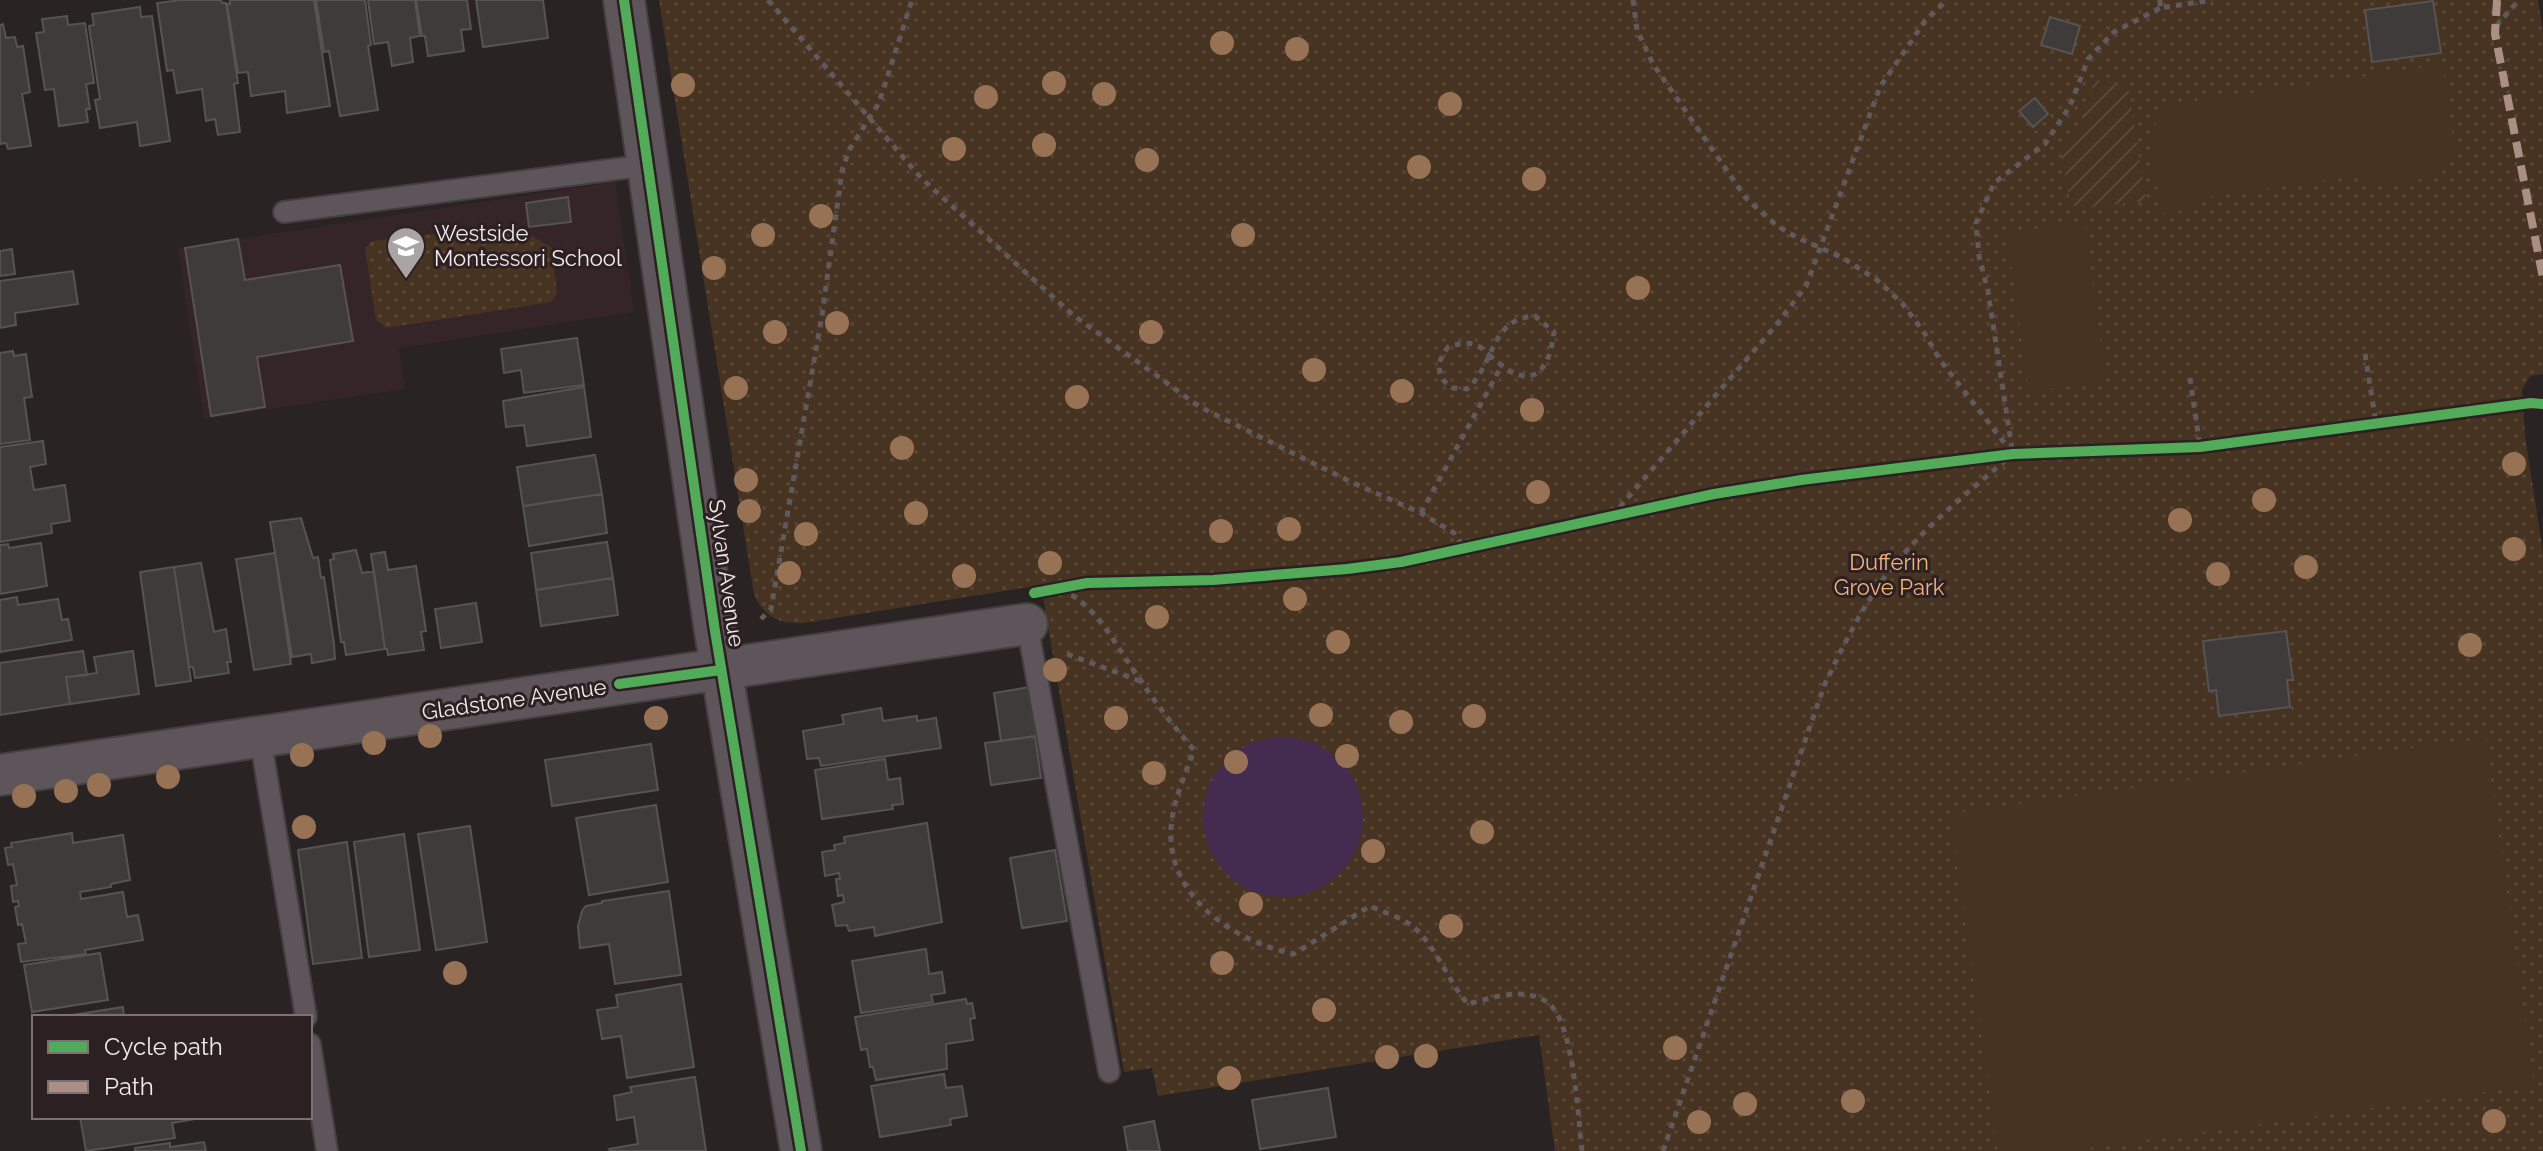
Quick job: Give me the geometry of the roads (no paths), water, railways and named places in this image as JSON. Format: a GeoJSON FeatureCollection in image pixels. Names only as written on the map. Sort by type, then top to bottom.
{"type":"FeatureCollection","features":[{"type":"Feature","properties":{"kind":"street","name":"Sylvan Avenue"},"geometry":{"type":"LineString","coordinates":[[624,0],[721,670],[801,1151]]}},
{"type":"Feature","properties":{"kind":"street","name":"Gladstone Avenue"},"geometry":{"type":"LineString","coordinates":[[0,775],[1027,624]]}},
{"type":"Feature","properties":{"kind":"lane"},"geometry":{"type":"LineString","coordinates":[[284,212],[648,165]]}},
{"type":"Feature","properties":{"kind":"lane"},"geometry":{"type":"LineString","coordinates":[[1027,624],[1109,1072]]}},
{"type":"Feature","properties":{"kind":"lane"},"geometry":{"type":"LineString","coordinates":[[260,736],[306,1015]]}},
{"type":"Feature","properties":{"kind":"lane"},"geometry":{"type":"LineString","coordinates":[[312,1057],[327,1151]]}},
{"type":"Feature","properties":{"kind":"place","name":"Westside Montessori School"},"geometry":{"type":"Point","coordinates":[406,280]}},
{"type":"Feature","properties":{"kind":"park label","name":"Dufferin Grove Park"},"geometry":{"type":"Point","coordinates":[1889,574]}}]}
